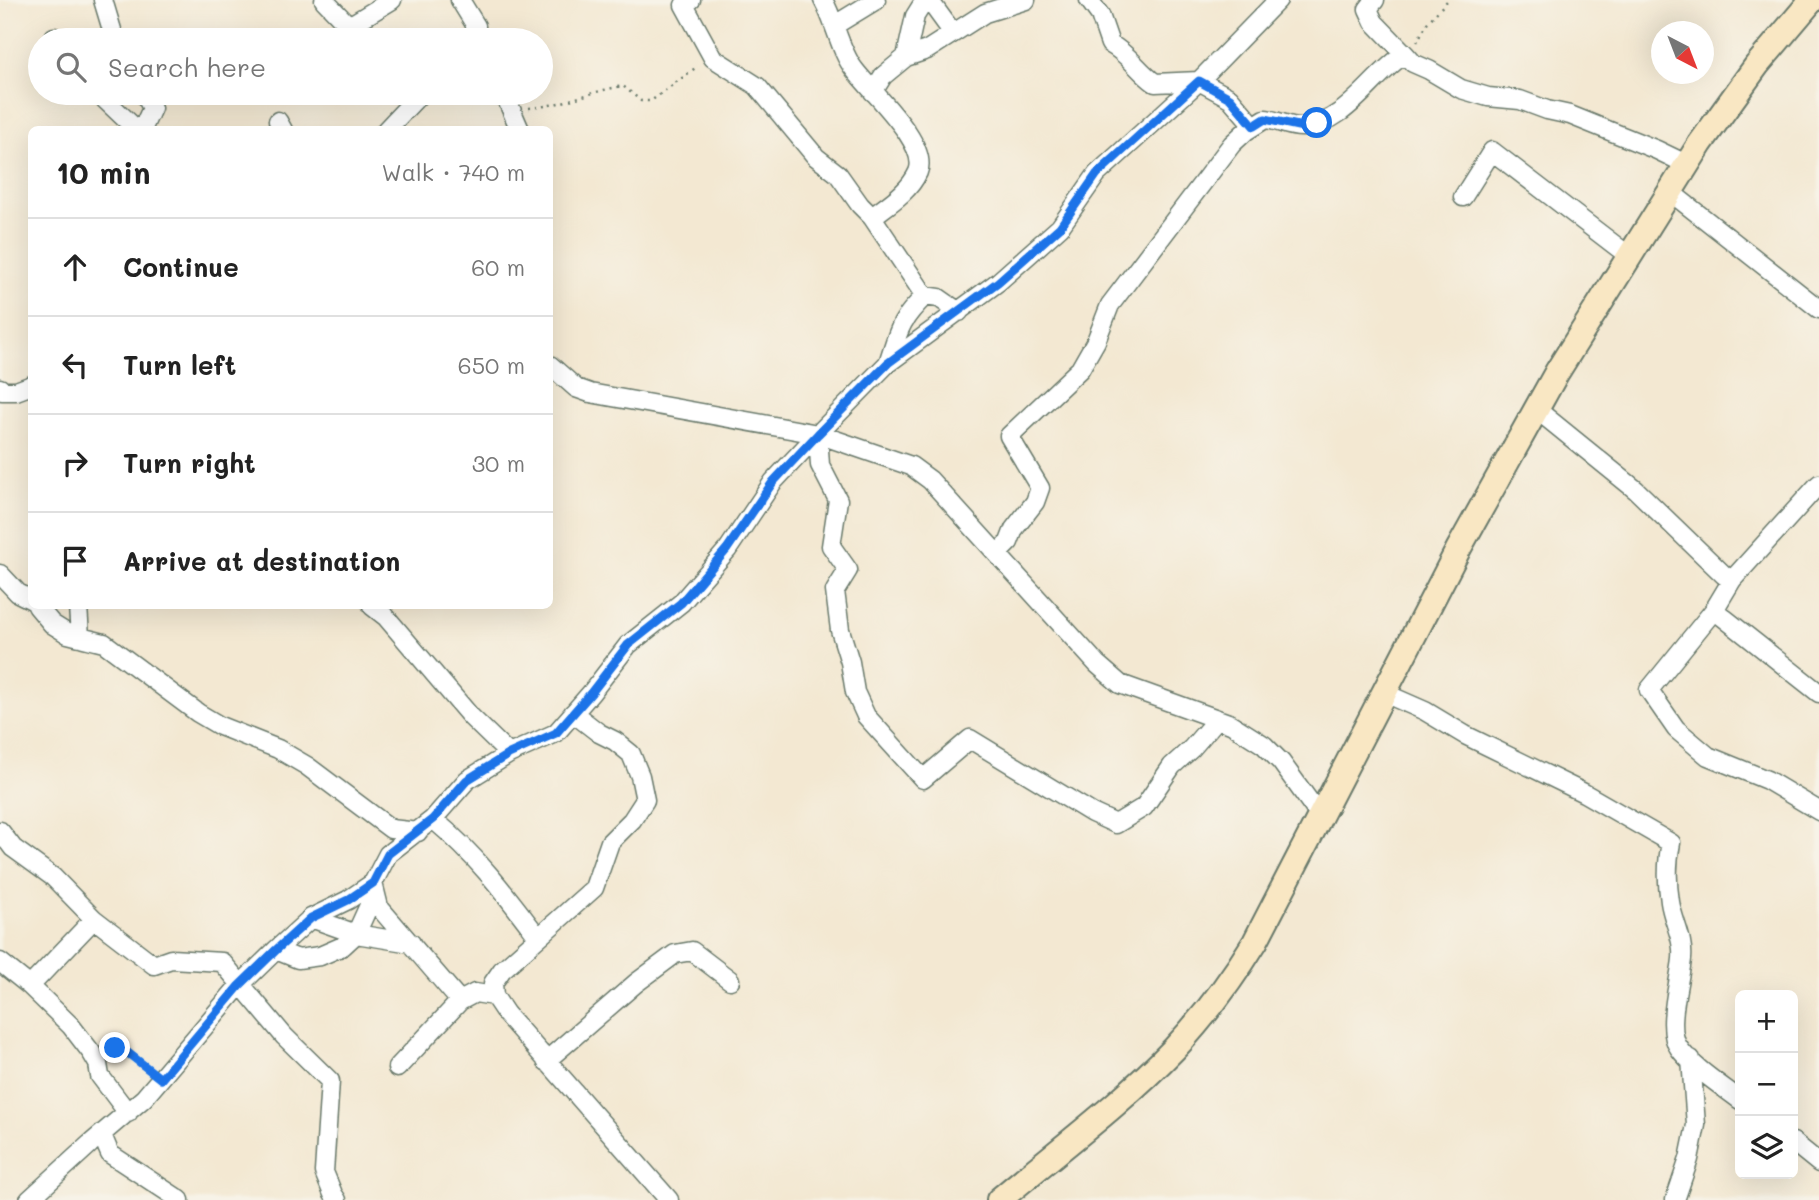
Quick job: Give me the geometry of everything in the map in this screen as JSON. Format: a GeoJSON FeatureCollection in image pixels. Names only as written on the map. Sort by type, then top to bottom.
{"type":"FeatureCollection","features":[{"type":"Feature","properties":{"kind":"main road"},"geometry":{"type":"LineString","coordinates":[[999,1200],[1148,1075],[1194,1027],[1235,975],[1255,942],[1459,548],[1557,372],[1686,164],[1801,3]]}},
{"type":"Feature","properties":{"kind":"street"},"geometry":{"type":"LineString","coordinates":[[103,0],[111,28]]}},
{"type":"Feature","properties":{"kind":"street"},"geometry":{"type":"LineString","coordinates":[[324,0],[349,26],[392,0]]}},
{"type":"Feature","properties":{"kind":"street"},"geometry":{"type":"LineString","coordinates":[[460,0],[476,28]]}},
{"type":"Feature","properties":{"kind":"street"},"geometry":{"type":"LineString","coordinates":[[691,0],[684,5],[713,58],[757,86],[817,157],[838,174],[872,217],[925,296],[939,298],[959,312]]}},
{"type":"Feature","properties":{"kind":"street"},"geometry":{"type":"LineString","coordinates":[[823,0],[852,67],[906,131],[918,151],[919,170],[901,196],[872,217]]}},
{"type":"Feature","properties":{"kind":"street"},"geometry":{"type":"LineString","coordinates":[[835,25],[876,0]]}},
{"type":"Feature","properties":{"kind":"street"},"geometry":{"type":"LineString","coordinates":[[906,57],[915,16],[927,0],[953,33]]}},
{"type":"Feature","properties":{"kind":"street"},"geometry":{"type":"LineString","coordinates":[[873,92],[883,76],[906,57],[928,50],[985,13],[1026,0]]}},
{"type":"Feature","properties":{"kind":"street"},"geometry":{"type":"LineString","coordinates":[[1089,0],[1100,15],[1110,44],[1125,52],[1140,72],[1155,83],[1199,81],[1230,98],[1254,126]]}},
{"type":"Feature","properties":{"kind":"street"},"geometry":{"type":"LineString","coordinates":[[388,854],[433,819],[467,780],[509,754],[556,733],[628,645],[681,603],[727,549],[773,482],[818,434],[888,363],[998,282],[1060,227],[1097,174],[1199,81],[1278,0]]}},
{"type":"Feature","properties":{"kind":"street"},"geometry":{"type":"LineString","coordinates":[[1375,0],[1368,9],[1374,22],[1405,55],[1413,63],[1461,89],[1488,97],[1520,100],[1570,115],[1686,164]]}},
{"type":"Feature","properties":{"kind":"street"},"geometry":{"type":"LineString","coordinates":[[997,554],[1009,542],[1014,528],[1035,502],[1040,488],[1009,436],[1080,369],[1096,341],[1110,305],[1126,280],[1147,257],[1232,144],[1265,119],[1303,127],[1334,117],[1405,55]]}},
{"type":"Feature","properties":{"kind":"street"},"geometry":{"type":"LineString","coordinates":[[112,105],[135,126]]}},
{"type":"Feature","properties":{"kind":"street"},"geometry":{"type":"LineString","coordinates":[[142,126],[152,108],[150,105]]}},
{"type":"Feature","properties":{"kind":"street"},"geometry":{"type":"LineString","coordinates":[[390,126],[410,105]]}},
{"type":"Feature","properties":{"kind":"street"},"geometry":{"type":"LineString","coordinates":[[510,105],[518,126]]}},
{"type":"Feature","properties":{"kind":"street"},"geometry":{"type":"LineString","coordinates":[[1463,197],[1492,151],[1629,256]]}},
{"type":"Feature","properties":{"kind":"street"},"geometry":{"type":"LineString","coordinates":[[1669,191],[1819,309]]}},
{"type":"Feature","properties":{"kind":"street"},"geometry":{"type":"LineString","coordinates":[[888,363],[901,323],[907,313],[925,296]]}},
{"type":"Feature","properties":{"kind":"street"},"geometry":{"type":"LineString","coordinates":[[553,368],[576,388],[590,393],[818,434],[911,466],[930,481],[1097,664],[1120,684],[1231,724],[1264,745],[1281,762],[1321,816]]}},
{"type":"Feature","properties":{"kind":"street"},"geometry":{"type":"LineString","coordinates":[[1,391],[16,391],[28,386]]}},
{"type":"Feature","properties":{"kind":"street"},"geometry":{"type":"LineString","coordinates":[[1536,409],[1636,490],[1732,580]]}},
{"type":"Feature","properties":{"kind":"street"},"geometry":{"type":"LineString","coordinates":[[818,434],[820,465],[838,500],[831,546],[848,570],[835,591],[840,630],[850,662],[855,692],[866,716],[923,779],[970,739],[1092,813],[1116,824],[1144,807],[1172,766],[1217,719]]}},
{"type":"Feature","properties":{"kind":"street"},"geometry":{"type":"LineString","coordinates":[[1819,484],[1732,580],[1714,610],[1649,690],[1676,729],[1708,756],[1767,780],[1819,811]]}},
{"type":"Feature","properties":{"kind":"street"},"geometry":{"type":"LineString","coordinates":[[0,574],[18,593],[28,598]]}},
{"type":"Feature","properties":{"kind":"street"},"geometry":{"type":"LineString","coordinates":[[40,609],[52,624],[68,634],[104,643],[141,669],[175,698],[220,726],[278,749],[391,829],[418,832]]}},
{"type":"Feature","properties":{"kind":"street"},"geometry":{"type":"LineString","coordinates":[[78,609],[80,637]]}},
{"type":"Feature","properties":{"kind":"street"},"geometry":{"type":"LineString","coordinates":[[376,609],[386,617],[471,718],[509,754]]}},
{"type":"Feature","properties":{"kind":"street"},"geometry":{"type":"LineString","coordinates":[[1714,610],[1819,693]]}},
{"type":"Feature","properties":{"kind":"street"},"geometry":{"type":"LineString","coordinates":[[1384,693],[1425,711],[1465,735],[1584,793],[1671,843],[1668,857],[1670,902],[1682,940],[1682,959],[1673,1019],[1677,1047],[1735,1096]]}},
{"type":"Feature","properties":{"kind":"street"},"geometry":{"type":"LineString","coordinates":[[573,713],[631,754],[640,776],[645,800],[632,820],[610,842],[594,888],[502,970],[493,983],[494,996],[546,1061],[669,1200]]}},
{"type":"Feature","properties":{"kind":"street"},"geometry":{"type":"LineString","coordinates":[[433,819],[463,844],[496,881],[538,937]]}},
{"type":"Feature","properties":{"kind":"street"},"geometry":{"type":"LineString","coordinates":[[276,950],[298,959],[320,956],[343,946],[356,934],[388,854],[391,829]]}},
{"type":"Feature","properties":{"kind":"street"},"geometry":{"type":"LineString","coordinates":[[0,831],[13,848],[53,877],[94,919],[154,965],[171,959],[222,962],[239,986],[330,1082],[324,1172],[337,1200]]}},
{"type":"Feature","properties":{"kind":"street"},"geometry":{"type":"LineString","coordinates":[[29,1200],[128,1113],[161,1079],[239,986],[311,918],[374,888]]}},
{"type":"Feature","properties":{"kind":"street"},"geometry":{"type":"LineString","coordinates":[[374,888],[379,906],[460,1001]]}},
{"type":"Feature","properties":{"kind":"street"},"geometry":{"type":"LineString","coordinates":[[311,918],[356,934],[411,943]]}},
{"type":"Feature","properties":{"kind":"street"},"geometry":{"type":"LineString","coordinates":[[30,986],[94,919]]}},
{"type":"Feature","properties":{"kind":"street"},"geometry":{"type":"LineString","coordinates":[[546,1061],[635,983],[675,954],[692,951],[730,980]]}},
{"type":"Feature","properties":{"kind":"street"},"geometry":{"type":"LineString","coordinates":[[0,962],[30,986],[71,1026],[98,1064],[100,1076],[128,1113]]}},
{"type":"Feature","properties":{"kind":"street"},"geometry":{"type":"LineString","coordinates":[[397,1068],[460,1001],[475,993],[494,996]]}},
{"type":"Feature","properties":{"kind":"street"},"geometry":{"type":"LineString","coordinates":[[1675,1200],[1696,1125],[1691,1059]]}},
{"type":"Feature","properties":{"kind":"street"},"geometry":{"type":"LineString","coordinates":[[102,1135],[110,1153],[180,1200]]}},
{"type":"Feature","properties":{"kind":"street"},"geometry":{"type":"LineString","coordinates":[[1798,1146],[1819,1163]]}},
{"type":"Feature","properties":{"kind":"street"},"geometry":{"type":"LineString","coordinates":[[80,1153],[110,1153]]}},
{"type":"Feature","properties":{"kind":"street"},"geometry":{"type":"LineString","coordinates":[[1684,1175],[1690,1200]]}},
{"type":"Feature","properties":{"kind":"path"},"geometry":{"type":"LineString","coordinates":[[1405,55],[1420,39],[1427,23],[1448,0]]}},
{"type":"Feature","properties":{"kind":"path"},"geometry":{"type":"LineString","coordinates":[[512,109],[547,107],[596,91],[623,86],[641,101],[651,101],[690,71],[713,58]]}},
{"type":"Feature","properties":{"kind":"path"},"geometry":{"type":"LineString","coordinates":[[104,1042],[128,1053],[161,1079]]}},
{"type":"Feature","properties":{"kind":"route"},"geometry":{"type":"LineString","coordinates":[[115,1048],[128,1053],[161,1079],[239,986],[311,918],[348,900],[373,883],[388,854],[433,819],[467,780],[509,754],[556,733],[628,645],[681,603],[727,549],[773,482],[888,363],[998,282],[1060,227],[1097,174],[1199,81],[1230,98],[1254,126],[1265,119],[1303,127],[1317,123]]}}]}
